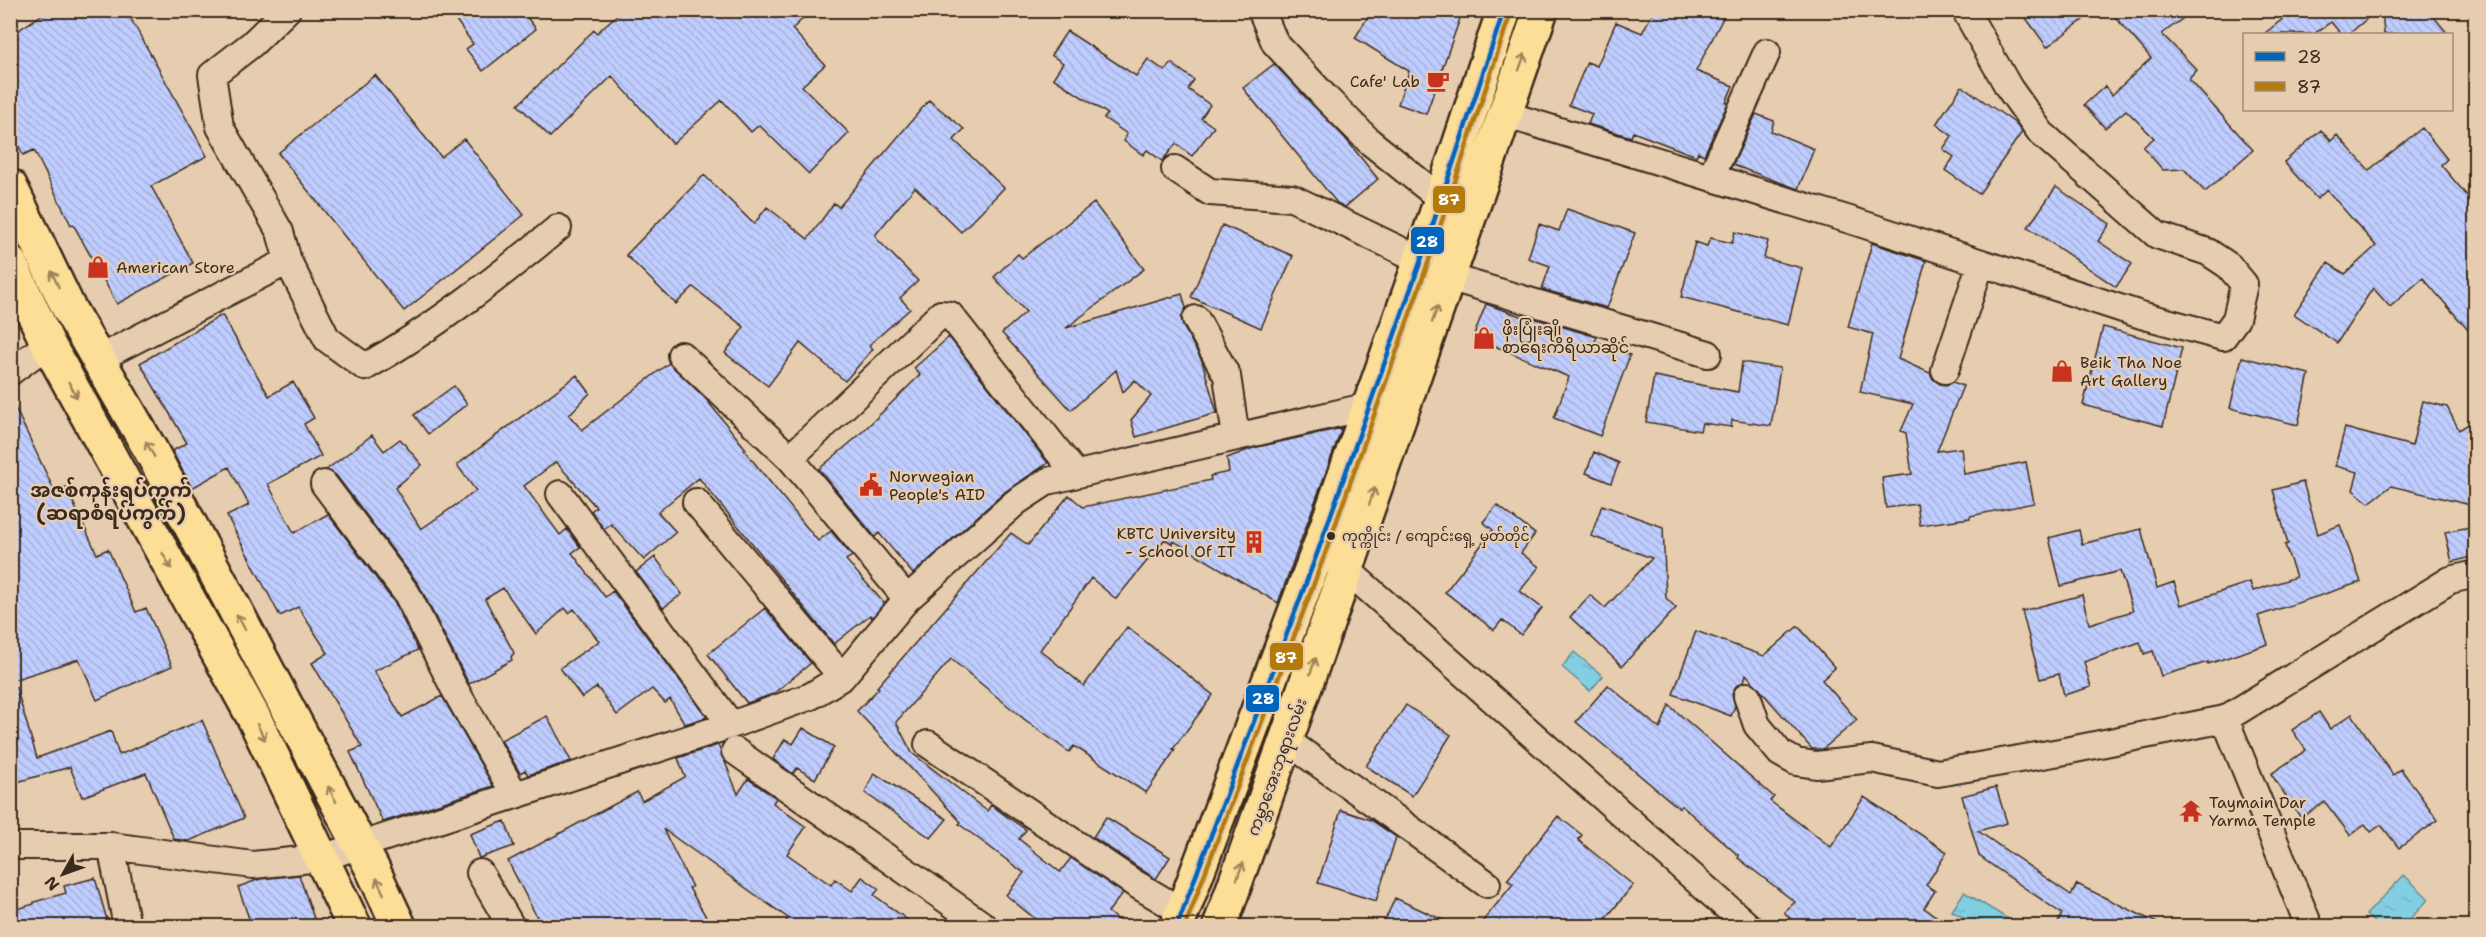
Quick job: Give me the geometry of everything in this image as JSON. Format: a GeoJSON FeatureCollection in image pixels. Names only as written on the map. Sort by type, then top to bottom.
{"type":"FeatureCollection","features":[{"type":"Feature","properties":{"kind":"main road"},"geometry":{"type":"LineString","coordinates":[[1180,920],[1318,550],[1420,260],[1504,10]]}},
{"type":"Feature","properties":{"kind":"main road"},"geometry":{"type":"LineString","coordinates":[[1504,114],[1540,10]]}},
{"type":"Feature","properties":{"kind":"main road","name":"ကမ္ဘာအေးဘုရားလမ်း"},"geometry":{"type":"LineString","coordinates":[[1220,927],[1287,741],[1504,114]]}},
{"type":"Feature","properties":{"kind":"main road"},"geometry":{"type":"LineString","coordinates":[[10,186],[68,307],[150,449],[372,868],[399,927]]}},
{"type":"Feature","properties":{"kind":"main road"},"geometry":{"type":"LineString","coordinates":[[10,263],[48,345],[254,718],[354,927]]}},
{"type":"Feature","properties":{"kind":"main road"},"geometry":{"type":"LineString","coordinates":[[1369,406],[1403,407]]}},
{"type":"Feature","properties":{"kind":"street"},"geometry":{"type":"LineString","coordinates":[[287,10],[252,44],[212,75],[220,126],[280,232],[288,261],[327,339],[365,367],[412,339],[494,280],[558,228]]}},
{"type":"Feature","properties":{"kind":"street"},"geometry":{"type":"LineString","coordinates":[[1261,10],[1275,43],[1324,97],[1369,141],[1441,199]]}},
{"type":"Feature","properties":{"kind":"street"},"geometry":{"type":"LineString","coordinates":[[1504,114],[1712,177],[2141,315],[2223,337],[2236,320],[2244,284],[2229,266],[2208,252],[2157,235],[2041,133],[2009,88],[1965,10]]}},
{"type":"Feature","properties":{"kind":"street"},"geometry":{"type":"LineString","coordinates":[[1712,177],[1767,52]]}},
{"type":"Feature","properties":{"kind":"street"},"geometry":{"type":"LineString","coordinates":[[1175,169],[1210,192],[1292,198],[1420,260]]}},
{"type":"Feature","properties":{"kind":"street"},"geometry":{"type":"LineString","coordinates":[[98,359],[288,261]]}},
{"type":"Feature","properties":{"kind":"street"},"geometry":{"type":"LineString","coordinates":[[1946,370],[1981,263]]}},
{"type":"Feature","properties":{"kind":"street"},"geometry":{"type":"LineString","coordinates":[[1448,277],[1708,354]]}},
{"type":"Feature","properties":{"kind":"street"},"geometry":{"type":"LineString","coordinates":[[790,458],[941,314],[950,315],[1075,473]]}},
{"type":"Feature","properties":{"kind":"street"},"geometry":{"type":"LineString","coordinates":[[1196,319],[1227,376],[1236,437]]}},
{"type":"Feature","properties":{"kind":"street"},"geometry":{"type":"LineString","coordinates":[[10,372],[48,345]]}},
{"type":"Feature","properties":{"kind":"street"},"geometry":{"type":"LineString","coordinates":[[681,355],[790,458],[908,599]]}},
{"type":"Feature","properties":{"kind":"street"},"geometry":{"type":"LineString","coordinates":[[10,846],[111,846],[253,865],[321,858],[359,846],[731,725],[811,696],[842,676],[908,599],[1016,502],[1048,481],[1369,406]]}},
{"type":"Feature","properties":{"kind":"street"},"geometry":{"type":"LineString","coordinates":[[324,484],[407,594],[453,686],[515,795]]}},
{"type":"Feature","properties":{"kind":"street"},"geometry":{"type":"LineString","coordinates":[[560,494],[731,725]]}},
{"type":"Feature","properties":{"kind":"street"},"geometry":{"type":"LineString","coordinates":[[696,502],[842,676]]}},
{"type":"Feature","properties":{"kind":"street"},"geometry":{"type":"LineString","coordinates":[[1318,550],[1346,569],[1748,927]]}},
{"type":"Feature","properties":{"kind":"street"},"geometry":{"type":"LineString","coordinates":[[1747,696],[1758,725],[1780,753],[1796,762],[1816,765],[1872,759],[1938,773],[2060,752],[2225,719],[2450,580],[2475,574]]}},
{"type":"Feature","properties":{"kind":"street"},"geometry":{"type":"LineString","coordinates":[[2225,719],[2309,927]]}},
{"type":"Feature","properties":{"kind":"street"},"geometry":{"type":"LineString","coordinates":[[1287,741],[1487,884]]}},
{"type":"Feature","properties":{"kind":"street"},"geometry":{"type":"LineString","coordinates":[[928,744],[1134,883],[1180,920]]}},
{"type":"Feature","properties":{"kind":"street"},"geometry":{"type":"LineString","coordinates":[[735,751],[984,927]]}},
{"type":"Feature","properties":{"kind":"street"},"geometry":{"type":"LineString","coordinates":[[111,846],[127,927]]}},
{"type":"Feature","properties":{"kind":"street"},"geometry":{"type":"LineString","coordinates":[[480,873],[511,927]]}},
{"type":"Feature","properties":{"kind":"water"},"geometry":{"type":"Polygon","coordinates":[[[1574,652],[1603,676],[1590,691],[1562,667],[1574,652]]]}},
{"type":"Feature","properties":{"kind":"water"},"geometry":{"type":"Polygon","coordinates":[[[2404,875],[2429,899],[2403,926],[2378,926],[2366,915],[2404,875]]]}},
{"type":"Feature","properties":{"kind":"water"},"geometry":{"type":"Polygon","coordinates":[[[1964,892],[2008,919],[2003,926],[1977,926],[1952,911],[1964,892]]]}},
{"type":"Feature","properties":{"kind":"building"},"geometry":{"type":"Polygon","coordinates":[[[49,10],[126,10],[207,156],[151,186],[193,263],[117,304],[73,224],[71,225],[34,150],[23,155],[10,129],[10,36],[49,10]]]}},
{"type":"Feature","properties":{"kind":"building"},"geometry":{"type":"Polygon","coordinates":[[[449,10],[521,10],[536,29],[483,71],[466,49],[473,44],[449,10]]]}},
{"type":"Feature","properties":{"kind":"building"},"geometry":{"type":"Polygon","coordinates":[[[622,10],[812,10],[792,29],[825,65],[802,86],[849,133],[809,174],[759,125],[751,132],[722,100],[673,144],[612,76],[550,137],[518,105],[594,30],[597,33],[622,10]]]}},
{"type":"Feature","properties":{"kind":"building"},"geometry":{"type":"Polygon","coordinates":[[[1372,10],[1463,10],[1426,114],[1398,104],[1409,71],[1355,38],[1372,10]]]}},
{"type":"Feature","properties":{"kind":"building"},"geometry":{"type":"Polygon","coordinates":[[[1654,10],[1727,10],[1696,71],[1733,86],[1726,102],[1728,103],[1704,155],[1698,152],[1696,156],[1633,132],[1631,137],[1588,124],[1592,114],[1569,105],[1587,62],[1597,66],[1616,22],[1642,33],[1654,10]]]}},
{"type":"Feature","properties":{"kind":"building"},"geometry":{"type":"Polygon","coordinates":[[[2020,10],[2096,10],[2047,47],[2020,10]]]}},
{"type":"Feature","properties":{"kind":"building"},"geometry":{"type":"Polygon","coordinates":[[[2109,10],[2194,10],[2162,34],[2197,70],[2189,79],[2253,150],[2205,192],[2184,169],[2163,170],[2143,147],[2154,138],[2126,110],[2105,128],[2084,105],[2105,86],[2112,95],[2151,58],[2109,10]]]}},
{"type":"Feature","properties":{"kind":"building"},"geometry":{"type":"Polygon","coordinates":[[[2294,10],[2377,10],[2350,33],[2340,33],[2331,22],[2315,33],[2265,33],[2294,10]]]}},
{"type":"Feature","properties":{"kind":"building"},"geometry":{"type":"Polygon","coordinates":[[[2382,10],[2428,10],[2447,33],[2384,33],[2382,10]]]}},
{"type":"Feature","properties":{"kind":"building"},"geometry":{"type":"Polygon","coordinates":[[[1067,31],[1136,76],[1148,59],[1165,71],[1171,63],[1194,80],[1188,89],[1210,105],[1201,118],[1214,127],[1192,156],[1176,144],[1162,161],[1147,150],[1143,155],[1124,141],[1127,134],[1104,118],[1108,114],[1053,78],[1063,63],[1051,55],[1067,31]]]}},
{"type":"Feature","properties":{"kind":"building"},"geometry":{"type":"Polygon","coordinates":[[[1274,64],[1345,138],[1378,179],[1345,207],[1337,203],[1243,88],[1274,64]]]}},
{"type":"Feature","properties":{"kind":"building"},"geometry":{"type":"Polygon","coordinates":[[[375,75],[441,157],[464,139],[524,215],[404,311],[278,153],[375,75]]]}},
{"type":"Feature","properties":{"kind":"building"},"geometry":{"type":"Polygon","coordinates":[[[1962,86],[2015,123],[2022,132],[1979,194],[1945,170],[1954,157],[1943,149],[1952,136],[1936,124],[1962,86]]]}},
{"type":"Feature","properties":{"kind":"building"},"geometry":{"type":"Polygon","coordinates":[[[929,100],[964,129],[954,140],[1004,188],[961,232],[915,187],[876,234],[876,238],[918,281],[900,298],[910,309],[869,345],[873,349],[845,381],[800,343],[768,386],[725,353],[744,327],[693,287],[676,304],[626,255],[704,175],[754,224],[767,207],[808,239],[834,203],[839,207],[929,100]]]}},
{"type":"Feature","properties":{"kind":"building"},"geometry":{"type":"Polygon","coordinates":[[[1756,114],[1774,121],[1771,131],[1814,149],[1798,189],[1733,165],[1756,114]]]}},
{"type":"Feature","properties":{"kind":"building"},"geometry":{"type":"Polygon","coordinates":[[[2422,128],[2447,159],[2441,165],[2475,205],[2475,338],[2423,278],[2390,307],[2373,288],[2337,343],[2294,314],[2328,263],[2345,274],[2376,246],[2327,190],[2317,199],[2284,162],[2321,130],[2331,141],[2337,135],[2369,170],[2422,128]]]}},
{"type":"Feature","properties":{"kind":"building"},"geometry":{"type":"Polygon","coordinates":[[[2056,187],[2110,224],[2098,241],[2132,264],[2116,287],[2028,227],[2056,187]]]}},
{"type":"Feature","properties":{"kind":"building"},"geometry":{"type":"Polygon","coordinates":[[[1094,203],[1144,269],[1066,328],[1182,294],[1186,308],[1181,318],[1183,326],[1202,361],[1217,413],[1136,437],[1131,420],[1151,396],[1135,380],[1123,392],[1116,370],[1071,410],[1002,333],[1026,312],[994,277],[1018,254],[1022,258],[1094,203]]]}},
{"type":"Feature","properties":{"kind":"building"},"geometry":{"type":"Polygon","coordinates":[[[1567,209],[1635,233],[1607,308],[1542,289],[1550,266],[1528,258],[1539,224],[1559,231],[1567,209]]]}},
{"type":"Feature","properties":{"kind":"building"},"geometry":{"type":"Polygon","coordinates":[[[1222,225],[1293,256],[1261,328],[1191,297],[1222,225]]]}},
{"type":"Feature","properties":{"kind":"building"},"geometry":{"type":"Polygon","coordinates":[[[1735,232],[1768,241],[1764,258],[1802,268],[1788,325],[1681,297],[1695,242],[1707,246],[1710,238],[1732,243],[1735,232]]]}},
{"type":"Feature","properties":{"kind":"building"},"geometry":{"type":"Polygon","coordinates":[[[1872,243],[1926,261],[1898,359],[1930,373],[1933,379],[1940,384],[1947,385],[1953,382],[1963,386],[1937,451],[1961,448],[1964,474],[2026,462],[2034,503],[1970,516],[1970,518],[1920,525],[1917,504],[1886,508],[1882,478],[1912,474],[1906,433],[1901,431],[1913,404],[1860,392],[1873,334],[1848,327],[1872,243]]]}},
{"type":"Feature","properties":{"kind":"building"},"geometry":{"type":"Polygon","coordinates":[[[1486,304],[1532,320],[1533,318],[1597,337],[1595,341],[1630,355],[1600,436],[1554,418],[1569,377],[1473,337],[1486,304]]]}},
{"type":"Feature","properties":{"kind":"building"},"geometry":{"type":"Polygon","coordinates":[[[222,315],[269,396],[293,382],[314,418],[304,424],[321,456],[268,484],[294,533],[328,514],[394,602],[418,650],[374,671],[402,717],[442,696],[493,786],[383,822],[350,752],[362,747],[312,663],[328,653],[298,607],[280,616],[227,516],[249,505],[229,467],[192,488],[172,451],[187,443],[140,363],[222,315]]]}},
{"type":"Feature","properties":{"kind":"building"},"geometry":{"type":"Polygon","coordinates":[[[2103,327],[2182,348],[2163,426],[2083,405],[2103,327]]]}},
{"type":"Feature","properties":{"kind":"building"},"geometry":{"type":"Polygon","coordinates":[[[949,337],[1048,463],[1006,491],[913,574],[879,533],[875,537],[819,469],[857,437],[920,375],[914,368],[949,337]]]}},
{"type":"Feature","properties":{"kind":"building"},"geometry":{"type":"Polygon","coordinates":[[[2242,357],[2309,374],[2298,425],[2230,408],[2242,357]]]}},
{"type":"Feature","properties":{"kind":"building"},"geometry":{"type":"Polygon","coordinates":[[[1742,362],[1780,368],[1771,426],[1732,420],[1731,427],[1702,423],[1700,431],[1646,422],[1654,376],[1738,392],[1742,362]]]}},
{"type":"Feature","properties":{"kind":"building"},"geometry":{"type":"Polygon","coordinates":[[[669,363],[705,398],[818,541],[831,531],[852,556],[846,560],[884,603],[872,618],[870,615],[834,644],[699,478],[658,512],[676,532],[644,560],[611,524],[604,529],[591,511],[596,507],[556,462],[524,486],[560,535],[567,529],[580,547],[572,553],[605,597],[613,591],[707,717],[685,724],[670,699],[665,703],[652,689],[617,715],[597,687],[582,698],[560,668],[599,641],[574,609],[569,613],[565,608],[536,634],[503,588],[485,599],[514,653],[512,660],[469,684],[419,585],[336,475],[326,470],[372,435],[384,451],[400,439],[422,465],[395,488],[421,529],[476,491],[457,465],[577,375],[590,393],[569,415],[582,430],[669,363]]]}},
{"type":"Feature","properties":{"kind":"building"},"geometry":{"type":"Polygon","coordinates":[[[454,386],[467,404],[428,434],[414,415],[454,386]]]}},
{"type":"Feature","properties":{"kind":"building"},"geometry":{"type":"Polygon","coordinates":[[[10,397],[55,492],[66,487],[97,554],[108,549],[136,612],[146,608],[172,666],[97,700],[79,659],[10,681],[10,397]]]}},
{"type":"Feature","properties":{"kind":"building"},"geometry":{"type":"Polygon","coordinates":[[[2423,401],[2447,407],[2459,430],[2475,420],[2475,506],[2391,486],[2369,503],[2353,490],[2358,472],[2335,466],[2345,428],[2412,446],[2423,401]]]}},
{"type":"Feature","properties":{"kind":"building"},"geometry":{"type":"Polygon","coordinates":[[[1342,428],[1278,603],[1174,541],[1173,544],[1165,539],[1116,599],[1091,578],[1040,650],[1084,686],[1127,627],[1213,695],[1173,749],[1175,750],[1146,793],[1074,746],[1069,752],[1024,719],[951,659],[896,722],[912,753],[987,811],[991,805],[1026,830],[1019,839],[1060,872],[1071,858],[1123,893],[1108,912],[1126,927],[1045,927],[1006,895],[1024,873],[959,824],[961,822],[857,711],[1011,533],[1028,545],[1069,495],[1083,507],[1211,480],[1210,476],[1229,472],[1227,458],[1253,448],[1342,428]]]}},
{"type":"Feature","properties":{"kind":"building"},"geometry":{"type":"Polygon","coordinates":[[[1594,452],[1619,463],[1611,483],[1586,473],[1594,452]]]}},
{"type":"Feature","properties":{"kind":"building"},"geometry":{"type":"Polygon","coordinates":[[[2303,482],[2318,534],[2340,525],[2361,582],[2258,616],[2268,644],[2208,664],[2208,662],[2161,676],[2153,651],[2144,654],[2140,642],[2084,662],[2091,687],[2064,695],[2059,674],[2040,679],[2022,611],[2082,595],[2089,624],[2133,611],[2120,571],[2061,586],[2049,538],[2079,530],[2082,544],[2141,529],[2157,588],[2174,582],[2181,605],[2250,582],[2253,591],[2296,577],[2285,545],[2288,544],[2273,490],[2303,482]]]}},
{"type":"Feature","properties":{"kind":"building"},"geometry":{"type":"Polygon","coordinates":[[[1497,505],[1535,534],[1521,553],[1539,567],[1520,591],[1542,608],[1521,635],[1502,620],[1494,630],[1445,592],[1493,530],[1483,522],[1497,505]]]}},
{"type":"Feature","properties":{"kind":"building"},"geometry":{"type":"Polygon","coordinates":[[[1602,505],[1663,527],[1666,598],[1676,608],[1622,666],[1570,617],[1590,595],[1605,608],[1652,558],[1591,536],[1602,505]]]}},
{"type":"Feature","properties":{"kind":"building"},"geometry":{"type":"Polygon","coordinates":[[[2475,526],[2475,556],[2452,562],[2445,532],[2475,526]]]}},
{"type":"Feature","properties":{"kind":"building"},"geometry":{"type":"Polygon","coordinates":[[[655,557],[682,594],[663,608],[636,572],[655,557]]]}},
{"type":"Feature","properties":{"kind":"building"},"geometry":{"type":"Polygon","coordinates":[[[765,608],[811,663],[773,694],[747,703],[708,654],[765,608]]]}},
{"type":"Feature","properties":{"kind":"building"},"geometry":{"type":"Polygon","coordinates":[[[1798,626],[1835,668],[1822,680],[1857,720],[1823,749],[1812,749],[1746,674],[1744,682],[1736,686],[1732,693],[1735,706],[1731,716],[1673,694],[1696,631],[1764,656],[1798,626]]]}},
{"type":"Feature","properties":{"kind":"building"},"geometry":{"type":"Polygon","coordinates":[[[1608,685],[1660,729],[1669,705],[1774,797],[1770,801],[1831,847],[1864,797],[1947,852],[1926,885],[1935,891],[1924,908],[1952,927],[1798,927],[1784,912],[1795,902],[1738,858],[1739,856],[1682,806],[1679,808],[1576,722],[1608,685]]]}},
{"type":"Feature","properties":{"kind":"building"},"geometry":{"type":"Polygon","coordinates":[[[16,687],[37,758],[111,731],[119,755],[202,720],[244,818],[189,841],[174,839],[146,773],[82,797],[70,767],[10,784],[10,688],[16,687]]]}},
{"type":"Feature","properties":{"kind":"building"},"geometry":{"type":"Polygon","coordinates":[[[1406,705],[1451,735],[1412,796],[1366,766],[1406,705]]]}},
{"type":"Feature","properties":{"kind":"building"},"geometry":{"type":"Polygon","coordinates":[[[2319,712],[2330,729],[2352,714],[2393,775],[2401,769],[2438,820],[2399,848],[2381,825],[2371,832],[2365,824],[2350,835],[2325,802],[2301,818],[2271,774],[2306,750],[2292,730],[2319,712]]]}},
{"type":"Feature","properties":{"kind":"building"},"geometry":{"type":"Polygon","coordinates":[[[547,716],[571,761],[528,775],[525,770],[520,773],[501,740],[547,716]]]}},
{"type":"Feature","properties":{"kind":"building"},"geometry":{"type":"Polygon","coordinates":[[[803,728],[834,747],[815,779],[797,768],[793,774],[773,759],[785,739],[793,744],[803,728]]]}},
{"type":"Feature","properties":{"kind":"building"},"geometry":{"type":"Polygon","coordinates":[[[718,745],[738,794],[748,779],[776,798],[773,803],[806,827],[787,854],[831,885],[835,879],[852,891],[862,877],[879,889],[874,895],[917,927],[783,927],[788,918],[663,829],[692,887],[689,888],[712,927],[542,927],[508,861],[637,792],[642,801],[685,777],[678,758],[718,745]]]}},
{"type":"Feature","properties":{"kind":"building"},"geometry":{"type":"Polygon","coordinates":[[[874,773],[947,819],[931,838],[865,793],[874,773]]]}},
{"type":"Feature","properties":{"kind":"building"},"geometry":{"type":"Polygon","coordinates":[[[1996,787],[2007,823],[1978,831],[2071,895],[2077,884],[2165,927],[2056,927],[2062,914],[1979,856],[1962,796],[1996,787]]]}},
{"type":"Feature","properties":{"kind":"building"},"geometry":{"type":"Polygon","coordinates":[[[1341,810],[1371,820],[1396,837],[1376,901],[1318,883],[1341,810]]]}},
{"type":"Feature","properties":{"kind":"building"},"geometry":{"type":"Polygon","coordinates":[[[1558,816],[1582,835],[1578,840],[1633,885],[1599,927],[1478,927],[1513,884],[1507,880],[1558,816]]]}},
{"type":"Feature","properties":{"kind":"building"},"geometry":{"type":"Polygon","coordinates":[[[1106,817],[1170,857],[1156,879],[1093,837],[1106,817]]]}},
{"type":"Feature","properties":{"kind":"building"},"geometry":{"type":"Polygon","coordinates":[[[505,821],[514,846],[479,858],[470,834],[505,821]]]}},
{"type":"Feature","properties":{"kind":"building"},"geometry":{"type":"Polygon","coordinates":[[[299,875],[317,927],[252,927],[238,887],[260,879],[299,875]]]}},
{"type":"Feature","properties":{"kind":"building"},"geometry":{"type":"Polygon","coordinates":[[[95,878],[109,927],[10,927],[10,911],[66,893],[64,886],[95,878]]]}},
{"type":"Feature","properties":{"kind":"building"},"geometry":{"type":"Polygon","coordinates":[[[1395,898],[1458,927],[1382,927],[1395,898]]]}},
{"type":"Feature","properties":{"kind":"transit line","name":"28"},"geometry":{"type":"LineString","coordinates":[[1177,926],[1318,551],[1421,260],[1504,10]]}},
{"type":"Feature","properties":{"kind":"transit line","name":"87"},"geometry":{"type":"LineString","coordinates":[[1185,926],[1325,554],[1428,263],[1511,12]]}},
{"type":"Feature","properties":{"kind":"place","name":"Cafe' Lab"},"geometry":{"type":"Point","coordinates":[1438,81]}},
{"type":"Feature","properties":{"kind":"place","name":"American Store"},"geometry":{"type":"Point","coordinates":[98,267]}},
{"type":"Feature","properties":{"kind":"place","name":"ဖိုးပြုံးချို စာရေးကိရိယာဆိုင်"},"geometry":{"type":"Point","coordinates":[1484,338]}},
{"type":"Feature","properties":{"kind":"place","name":"Beik Tha Noe Art Gallery"},"geometry":{"type":"Point","coordinates":[2062,371]}},
{"type":"Feature","properties":{"kind":"place","name":"Norwegian People's AID"},"geometry":{"type":"Point","coordinates":[871,485]}},
{"type":"Feature","properties":{"kind":"place","name":"ကုက္ကိုင်း / ကျောင်းရှေ့ မှတ်တိုင်"},"geometry":{"type":"Point","coordinates":[1331,536]}},
{"type":"Feature","properties":{"kind":"place","name":"KBTC University - School Of IT"},"geometry":{"type":"Point","coordinates":[1254,542]}},
{"type":"Feature","properties":{"kind":"place","name":"Taymain Dar Yarma Temple"},"geometry":{"type":"Point","coordinates":[2191,811]}},
{"type":"Feature","properties":{"kind":"district","name":"အဇစ်ကုန်းရပ်ကွက် (ဆရာစံရပ်ကွက်)"},"geometry":{"type":"Point","coordinates":[111,502]}}]}
